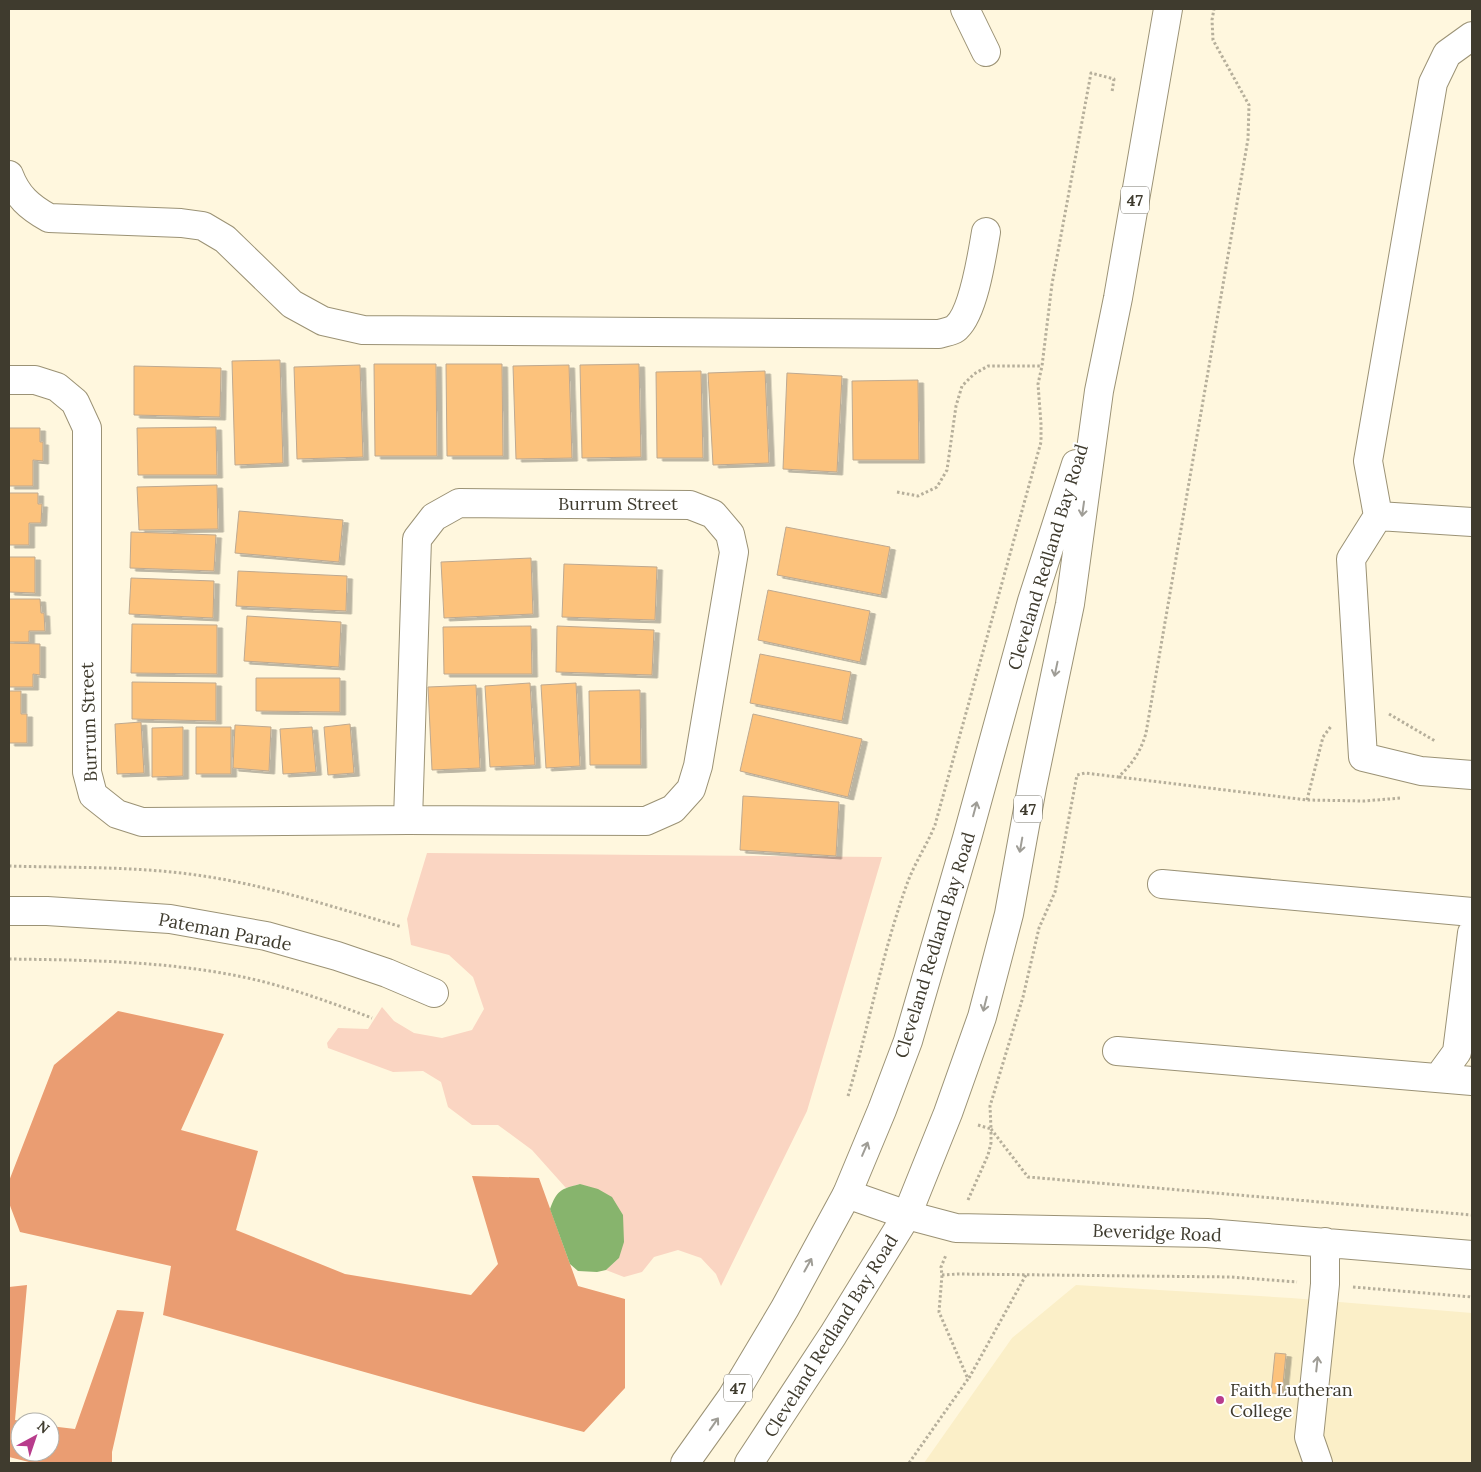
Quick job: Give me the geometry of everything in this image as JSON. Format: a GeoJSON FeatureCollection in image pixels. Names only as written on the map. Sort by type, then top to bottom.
{"type":"FeatureCollection","features":[{"type":"Feature","properties":{"kind":"main road"},"geometry":{"type":"LineString","coordinates":[[965,9],[986,52]]}},
{"type":"Feature","properties":{"kind":"main road","name":"Cleveland Redland Bay Road"},"geometry":{"type":"LineString","coordinates":[[749,1463],[833,1335],[907,1215],[948,1114],[982,1017],[1009,914],[1032,787],[1070,604],[1100,391],[1168,9]]}},
{"type":"Feature","properties":{"kind":"main road"},"geometry":{"type":"LineString","coordinates":[[1472,36],[1447,54],[1433,83],[1368,461],[1378,516],[1351,559],[1363,757],[1422,771],[1472,775]]}},
{"type":"Feature","properties":{"kind":"main road"},"geometry":{"type":"LineString","coordinates":[[9,175],[14,188],[32,209],[49,218],[181,223],[202,226],[225,239],[292,304],[323,321],[363,330],[940,334],[957,328],[968,311],[980,269],[986,232]]}},
{"type":"Feature","properties":{"kind":"main road","name":"Burrum Street"},"geometry":{"type":"LineString","coordinates":[[9,380],[35,380],[57,387],[75,402],[87,428],[87,772],[92,795],[117,814],[142,822],[646,821],[673,809],[691,789],[698,766],[734,552],[730,534],[713,514],[690,505],[459,503],[434,517],[417,539],[408,820]]}},
{"type":"Feature","properties":{"kind":"main road","name":"Cleveland Redland Bay Road"},"geometry":{"type":"LineString","coordinates":[[685,1463],[732,1397],[785,1308],[847,1194],[882,1110],[908,1041],[967,838],[1032,601],[1100,391]]}},
{"type":"Feature","properties":{"kind":"main road"},"geometry":{"type":"LineString","coordinates":[[1378,516],[1472,522]]}},
{"type":"Feature","properties":{"kind":"main road"},"geometry":{"type":"LineString","coordinates":[[1162,884],[1472,912]]}},
{"type":"Feature","properties":{"kind":"main road","name":"Pateman Parade"},"geometry":{"type":"LineString","coordinates":[[9,911],[47,911],[170,919],[266,936],[337,956],[387,973],[434,993]]}},
{"type":"Feature","properties":{"kind":"main road"},"geometry":{"type":"LineString","coordinates":[[1438,1078],[1457,1052],[1472,933]]}},
{"type":"Feature","properties":{"kind":"main road"},"geometry":{"type":"LineString","coordinates":[[1117,1051],[1472,1081]]}},
{"type":"Feature","properties":{"kind":"main road","name":"Beveridge Road"},"geometry":{"type":"LineString","coordinates":[[847,1194],[907,1215],[956,1228],[1207,1233],[1472,1254]]}},
{"type":"Feature","properties":{"kind":"main road"},"geometry":{"type":"LineString","coordinates":[[1318,1463],[1309,1438],[1325,1284],[1325,1242]]}},
{"type":"Feature","properties":{"kind":"path"},"geometry":{"type":"LineString","coordinates":[[1118,777],[1129,768],[1143,746],[1146,734],[1248,139],[1249,106],[1213,40],[1212,20],[1214,9]]}},
{"type":"Feature","properties":{"kind":"path"},"geometry":{"type":"LineString","coordinates":[[848,1096],[862,1050],[879,978],[908,882],[935,825],[1041,442],[1038,384],[1052,284],[1091,73],[1114,79],[1112,92]]}},
{"type":"Feature","properties":{"kind":"path"},"geometry":{"type":"LineString","coordinates":[[897,492],[918,496],[937,487],[947,470],[956,406],[962,386],[974,374],[988,366],[1042,366]]}},
{"type":"Feature","properties":{"kind":"path"},"geometry":{"type":"LineString","coordinates":[[968,1379],[939,1312],[941,1266],[988,1155],[991,1143],[990,1106],[1023,997],[1039,928],[1055,892],[1077,775],[1118,777],[1307,800],[1364,801],[1410,797]]}},
{"type":"Feature","properties":{"kind":"path"},"geometry":{"type":"LineString","coordinates":[[9,866],[130,869],[202,876],[280,891],[402,927]]}},
{"type":"Feature","properties":{"kind":"path"},"geometry":{"type":"LineString","coordinates":[[9,960],[85,960],[161,964],[234,975],[327,1001],[372,1018]]}},
{"type":"Feature","properties":{"kind":"path"},"geometry":{"type":"LineString","coordinates":[[978,1124],[991,1129],[1028,1177],[1472,1215]]}},
{"type":"Feature","properties":{"kind":"path"},"geometry":{"type":"LineString","coordinates":[[942,1275],[1231,1277],[1472,1297]]}},
{"type":"Feature","properties":{"kind":"path"},"geometry":{"type":"LineString","coordinates":[[910,1463],[968,1379],[1026,1275]]}},
{"type":"Feature","properties":{"kind":"shaded area"},"geometry":{"type":"Polygon","coordinates":[[[427,853],[882,857],[807,1111],[721,1286],[716,1274],[701,1258],[678,1250],[654,1257],[642,1272],[624,1277],[606,1270],[619,1258],[580,1184],[566,1188],[532,1150],[498,1125],[472,1125],[448,1107],[441,1082],[423,1071],[393,1072],[328,1048],[327,1043],[338,1028],[368,1029],[382,1007],[394,1021],[414,1033],[442,1038],[472,1030],[484,1009],[473,977],[449,955],[411,945],[407,919],[427,853]]]}},
{"type":"Feature","properties":{"kind":"shaded area"},"geometry":{"type":"Polygon","coordinates":[[[118,1011],[224,1034],[181,1130],[258,1151],[236,1230],[345,1274],[471,1295],[498,1264],[472,1176],[539,1178],[578,1286],[625,1299],[625,1388],[584,1432],[474,1403],[163,1315],[171,1266],[20,1232],[9,1203],[9,1181],[54,1065],[118,1011]]]}},
{"type":"Feature","properties":{"kind":"shaded area"},"geometry":{"type":"Polygon","coordinates":[[[580,1184],[598,1189],[612,1197],[623,1215],[624,1242],[619,1258],[606,1270],[597,1272],[578,1271],[570,1264],[550,1209],[560,1191],[580,1184]]]}},
{"type":"Feature","properties":{"kind":"shaded area"},"geometry":{"type":"Polygon","coordinates":[[[27,1285],[16,1412],[10,1412],[10,1457],[9,1457],[9,1287],[27,1285]]]}},
{"type":"Feature","properties":{"kind":"shaded area","name":"Faith Lutheran College"},"geometry":{"type":"Polygon","coordinates":[[[1076,1285],[1291,1298],[1472,1313],[1472,1463],[924,1463],[1012,1338],[1076,1285]]]}},
{"type":"Feature","properties":{"kind":"shaded area"},"geometry":{"type":"Polygon","coordinates":[[[117,1310],[144,1312],[112,1452],[112,1463],[29,1462],[60,1462],[60,1427],[75,1429],[117,1310]]]}},
{"type":"Feature","properties":{"kind":"building"},"geometry":{"type":"Polygon","coordinates":[[[280,360],[283,463],[235,465],[232,361],[280,360]]]}},
{"type":"Feature","properties":{"kind":"building"},"geometry":{"type":"Polygon","coordinates":[[[374,364],[436,364],[437,456],[375,456],[374,364]]]}},
{"type":"Feature","properties":{"kind":"building"},"geometry":{"type":"Polygon","coordinates":[[[446,364],[502,364],[503,456],[447,456],[446,364]]]}},
{"type":"Feature","properties":{"kind":"building"},"geometry":{"type":"Polygon","coordinates":[[[639,364],[641,457],[582,458],[580,365],[639,364]]]}},
{"type":"Feature","properties":{"kind":"building"},"geometry":{"type":"Polygon","coordinates":[[[360,365],[363,457],[297,459],[294,367],[360,365]]]}},
{"type":"Feature","properties":{"kind":"building"},"geometry":{"type":"Polygon","coordinates":[[[569,365],[572,458],[516,459],[513,366],[569,365]]]}},
{"type":"Feature","properties":{"kind":"building"},"geometry":{"type":"Polygon","coordinates":[[[134,366],[221,368],[220,417],[134,415],[134,366]]]}},
{"type":"Feature","properties":{"kind":"building"},"geometry":{"type":"Polygon","coordinates":[[[701,371],[703,458],[657,458],[656,372],[701,371]]]}},
{"type":"Feature","properties":{"kind":"building"},"geometry":{"type":"Polygon","coordinates":[[[765,371],[769,463],[713,465],[708,373],[765,371]]]}},
{"type":"Feature","properties":{"kind":"building"},"geometry":{"type":"Polygon","coordinates":[[[787,373],[842,376],[837,472],[783,469],[787,373]]]}},
{"type":"Feature","properties":{"kind":"building"},"geometry":{"type":"Polygon","coordinates":[[[918,380],[919,460],[853,460],[852,381],[918,380]]]}},
{"type":"Feature","properties":{"kind":"building"},"geometry":{"type":"Polygon","coordinates":[[[216,427],[217,475],[138,475],[137,428],[216,427]]]}},
{"type":"Feature","properties":{"kind":"building"},"geometry":{"type":"Polygon","coordinates":[[[9,428],[40,428],[40,442],[43,442],[43,461],[33,460],[33,486],[9,486],[9,428]]]}},
{"type":"Feature","properties":{"kind":"building"},"geometry":{"type":"Polygon","coordinates":[[[217,485],[218,529],[139,530],[137,487],[217,485]]]}},
{"type":"Feature","properties":{"kind":"building"},"geometry":{"type":"Polygon","coordinates":[[[9,493],[38,493],[38,504],[42,504],[41,523],[29,523],[29,545],[9,545],[9,493]]]}},
{"type":"Feature","properties":{"kind":"building"},"geometry":{"type":"Polygon","coordinates":[[[239,511],[343,520],[339,562],[235,553],[239,511]]]}},
{"type":"Feature","properties":{"kind":"building"},"geometry":{"type":"Polygon","coordinates":[[[786,527],[890,547],[881,595],[777,575],[786,527]]]}},
{"type":"Feature","properties":{"kind":"building"},"geometry":{"type":"Polygon","coordinates":[[[131,532],[216,535],[214,571],[130,568],[131,532]]]}},
{"type":"Feature","properties":{"kind":"building"},"geometry":{"type":"Polygon","coordinates":[[[9,557],[35,557],[35,593],[9,592],[9,557]]]}},
{"type":"Feature","properties":{"kind":"building"},"geometry":{"type":"Polygon","coordinates":[[[531,558],[533,614],[444,618],[441,562],[531,558]]]}},
{"type":"Feature","properties":{"kind":"building"},"geometry":{"type":"Polygon","coordinates":[[[564,564],[657,567],[655,620],[562,617],[564,564]]]}},
{"type":"Feature","properties":{"kind":"building"},"geometry":{"type":"Polygon","coordinates":[[[238,571],[347,576],[346,611],[236,606],[238,571]]]}},
{"type":"Feature","properties":{"kind":"building"},"geometry":{"type":"Polygon","coordinates":[[[131,578],[214,581],[213,618],[129,614],[131,578]]]}},
{"type":"Feature","properties":{"kind":"building"},"geometry":{"type":"Polygon","coordinates":[[[768,590],[870,611],[860,662],[758,640],[768,590]]]}},
{"type":"Feature","properties":{"kind":"building"},"geometry":{"type":"Polygon","coordinates":[[[9,599],[40,599],[41,613],[44,613],[45,631],[29,631],[29,642],[9,642],[9,599]]]}},
{"type":"Feature","properties":{"kind":"building"},"geometry":{"type":"Polygon","coordinates":[[[247,616],[341,622],[339,667],[244,661],[247,616]]]}},
{"type":"Feature","properties":{"kind":"building"},"geometry":{"type":"Polygon","coordinates":[[[132,624],[217,625],[217,674],[131,673],[132,624]]]}},
{"type":"Feature","properties":{"kind":"building"},"geometry":{"type":"Polygon","coordinates":[[[531,626],[532,674],[444,674],[443,627],[531,626]]]}},
{"type":"Feature","properties":{"kind":"building"},"geometry":{"type":"Polygon","coordinates":[[[557,626],[654,630],[652,675],[556,672],[557,626]]]}},
{"type":"Feature","properties":{"kind":"building"},"geometry":{"type":"Polygon","coordinates":[[[9,643],[40,644],[40,675],[33,674],[33,687],[9,687],[9,643]]]}},
{"type":"Feature","properties":{"kind":"building"},"geometry":{"type":"Polygon","coordinates":[[[760,654],[851,672],[842,721],[750,703],[760,654]]]}},
{"type":"Feature","properties":{"kind":"building"},"geometry":{"type":"Polygon","coordinates":[[[256,678],[340,678],[340,712],[256,711],[256,678]]]}},
{"type":"Feature","properties":{"kind":"building"},"geometry":{"type":"Polygon","coordinates":[[[132,682],[216,683],[216,721],[132,719],[132,682]]]}},
{"type":"Feature","properties":{"kind":"building"},"geometry":{"type":"Polygon","coordinates":[[[530,683],[535,765],[490,767],[485,686],[530,683]]]}},
{"type":"Feature","properties":{"kind":"building"},"geometry":{"type":"Polygon","coordinates":[[[576,683],[580,766],[546,768],[541,685],[576,683]]]}},
{"type":"Feature","properties":{"kind":"building"},"geometry":{"type":"Polygon","coordinates":[[[476,685],[480,768],[432,770],[428,687],[476,685]]]}},
{"type":"Feature","properties":{"kind":"building"},"geometry":{"type":"Polygon","coordinates":[[[640,690],[641,765],[590,765],[589,691],[640,690]]]}},
{"type":"Feature","properties":{"kind":"building"},"geometry":{"type":"Polygon","coordinates":[[[9,691],[21,691],[21,714],[27,714],[27,743],[9,743],[9,691]]]}},
{"type":"Feature","properties":{"kind":"building"},"geometry":{"type":"Polygon","coordinates":[[[753,714],[862,739],[848,797],[740,771],[753,714]]]}},
{"type":"Feature","properties":{"kind":"building"},"geometry":{"type":"Polygon","coordinates":[[[141,722],[144,773],[117,774],[115,724],[141,722]]]}},
{"type":"Feature","properties":{"kind":"building"},"geometry":{"type":"Polygon","coordinates":[[[350,724],[354,773],[328,775],[324,727],[350,724]]]}},
{"type":"Feature","properties":{"kind":"building"},"geometry":{"type":"Polygon","coordinates":[[[235,725],[271,727],[269,771],[233,768],[235,725]]]}},
{"type":"Feature","properties":{"kind":"building"},"geometry":{"type":"Polygon","coordinates":[[[183,727],[183,776],[152,777],[152,728],[183,727]]]}},
{"type":"Feature","properties":{"kind":"building"},"geometry":{"type":"Polygon","coordinates":[[[196,727],[231,727],[231,774],[196,774],[196,727]]]}},
{"type":"Feature","properties":{"kind":"building"},"geometry":{"type":"Polygon","coordinates":[[[312,727],[316,772],[283,774],[280,729],[312,727]]]}},
{"type":"Feature","properties":{"kind":"building"},"geometry":{"type":"Polygon","coordinates":[[[743,796],[839,802],[836,856],[740,850],[743,796]]]}},
{"type":"Feature","properties":{"kind":"building"},"geometry":{"type":"Polygon","coordinates":[[[1275,1353],[1286,1354],[1282,1394],[1271,1393],[1275,1353]]]}},
{"type":"Feature","properties":{"kind":"place","name":"Faith Lutheran College"},"geometry":{"type":"Point","coordinates":[1220,1400]}}]}
